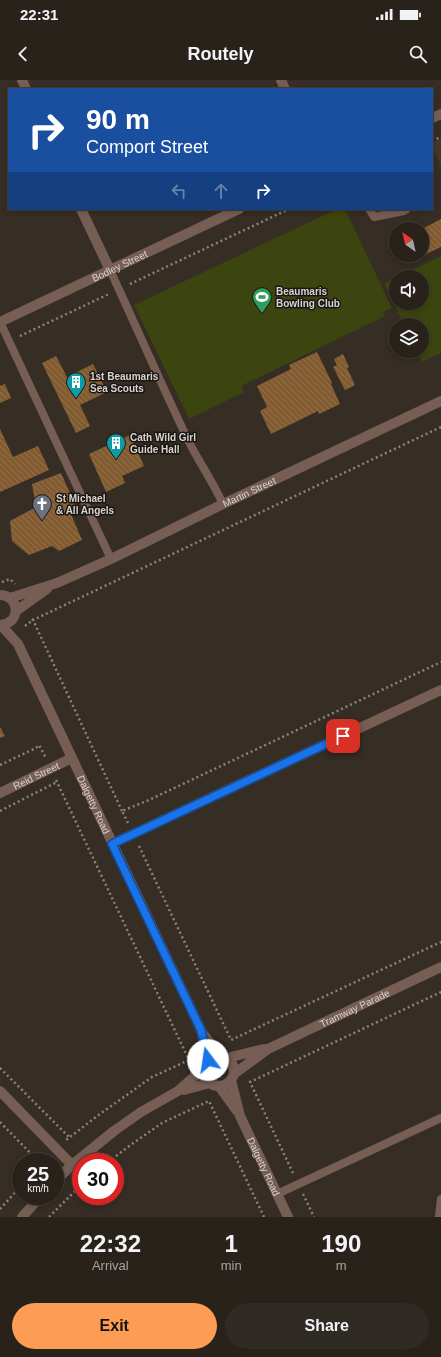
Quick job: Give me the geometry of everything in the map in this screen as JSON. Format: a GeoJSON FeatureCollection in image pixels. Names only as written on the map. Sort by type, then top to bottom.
{"type":"FeatureCollection","features":[{"type":"Feature","properties":{"kind":"street"},"geometry":{"type":"LineString","coordinates":[[81,210],[110,270]]}},
{"type":"Feature","properties":{"kind":"street","name":"Bodley Street"},"geometry":{"type":"LineString","coordinates":[[0,322],[237,210]]}},
{"type":"Feature","properties":{"kind":"street","name":"Martin Street"},"geometry":{"type":"LineString","coordinates":[[3,596],[57,583],[111,559],[223,504],[441,401]]}},
{"type":"Feature","properties":{"kind":"street","name":"Martin Street"},"geometry":{"type":"LineString","coordinates":[[0,625],[10,622],[15,615],[57,583]]}},
{"type":"Feature","properties":{"kind":"street","name":"Dalgetty Road"},"geometry":{"type":"LineString","coordinates":[[3,596],[15,606],[18,644]]}},
{"type":"Feature","properties":{"kind":"street","name":"Dalgetty Road"},"geometry":{"type":"LineString","coordinates":[[0,625],[18,644],[201,1030],[224,1057]]}},
{"type":"Feature","properties":{"kind":"street"},"geometry":{"type":"LineString","coordinates":[[112,844],[441,690]]}},
{"type":"Feature","properties":{"kind":"street","name":"Reid Street"},"geometry":{"type":"LineString","coordinates":[[0,793],[72,758]]}},
{"type":"Feature","properties":{"kind":"street","name":"Tramway Parade"},"geometry":{"type":"LineString","coordinates":[[232,1077],[268,1049],[441,967]]}},
{"type":"Feature","properties":{"kind":"street","name":"Dalgetty Road"},"geometry":{"type":"LineString","coordinates":[[201,1030],[206,1064]]}},
{"type":"Feature","properties":{"kind":"street","name":"Tramway Parade"},"geometry":{"type":"LineString","coordinates":[[224,1057],[268,1049]]}},
{"type":"Feature","properties":{"kind":"street"},"geometry":{"type":"LineString","coordinates":[[87,1153],[141,1112],[178,1091],[216,1056],[224,1057],[233,1065],[232,1077],[227,1083],[178,1091]]}},
{"type":"Feature","properties":{"kind":"street"},"geometry":{"type":"LineString","coordinates":[[206,1064],[205,1076],[214,1084]]}},
{"type":"Feature","properties":{"kind":"street","name":"Dalgetty Road"},"geometry":{"type":"LineString","coordinates":[[232,1077],[240,1116]]}},
{"type":"Feature","properties":{"kind":"street","name":"Dalgetty Road"},"geometry":{"type":"LineString","coordinates":[[214,1084],[240,1116],[288,1217]]}},
{"type":"Feature","properties":{"kind":"street"},"geometry":{"type":"LineString","coordinates":[[0,1091],[72,1165],[64,1173]]}},
{"type":"Feature","properties":{"kind":"street"},"geometry":{"type":"LineString","coordinates":[[22,1217],[32,1205]]}},
{"type":"Feature","properties":{"kind":"lane"},"geometry":{"type":"LineString","coordinates":[[370,210],[374,217],[406,210]]}},
{"type":"Feature","properties":{"kind":"lane"},"geometry":{"type":"LineString","coordinates":[[110,270],[188,441],[208,477],[214,483],[223,504]]}},
{"type":"Feature","properties":{"kind":"lane"},"geometry":{"type":"LineString","coordinates":[[0,322],[111,559]]}},
{"type":"Feature","properties":{"kind":"lane"},"geometry":{"type":"LineString","coordinates":[[277,1194],[441,1118]]}},
{"type":"Feature","properties":{"kind":"lane"},"geometry":{"type":"LineString","coordinates":[[439,1217],[441,1199]]}},
{"type":"Feature","properties":{"kind":"path"},"geometry":{"type":"LineString","coordinates":[[9,340],[287,210]]}},
{"type":"Feature","properties":{"kind":"path"},"geometry":{"type":"LineString","coordinates":[[441,427],[33,620],[231,1040],[441,942]]}},
{"type":"Feature","properties":{"kind":"path"},"geometry":{"type":"LineString","coordinates":[[122,811],[149,800],[441,662]]}},
{"type":"Feature","properties":{"kind":"path"},"geometry":{"type":"LineString","coordinates":[[0,765],[36,748],[39,745],[189,1060],[152,1077],[69,1137],[57,1150]]}},
{"type":"Feature","properties":{"kind":"path"},"geometry":{"type":"LineString","coordinates":[[0,810],[57,782]]}},
{"type":"Feature","properties":{"kind":"path"},"geometry":{"type":"LineString","coordinates":[[314,1217],[250,1082],[441,992]]}},
{"type":"Feature","properties":{"kind":"path"},"geometry":{"type":"LineString","coordinates":[[0,1068],[69,1137]]}},
{"type":"Feature","properties":{"kind":"path"},"geometry":{"type":"LineString","coordinates":[[120,1153],[162,1124],[209,1101],[264,1217]]}},
{"type":"Feature","properties":{"kind":"path"},"geometry":{"type":"LineString","coordinates":[[0,1122],[29,1153]]}},
{"type":"Feature","properties":{"kind":"path"},"geometry":{"type":"LineString","coordinates":[[48,1217],[72,1194]]}},
{"type":"Feature","properties":{"kind":"path"},"geometry":{"type":"LineString","coordinates":[[0,1209],[12,1196]]}},
{"type":"Feature","properties":{"kind":"shaded area"},"geometry":{"type":"Polygon","coordinates":[[[441,139],[441,165],[433,149],[433,143],[441,139]]]}},
{"type":"Feature","properties":{"kind":"green space","name":"Beaumaris Bowling Club"},"geometry":{"type":"Polygon","coordinates":[[[335,210],[345,210],[389,302],[389,309],[383,312],[385,316],[241,386],[244,392],[189,419],[134,305],[335,210]]]}},
{"type":"Feature","properties":{"kind":"green space"},"geometry":{"type":"Polygon","coordinates":[[[441,256],[441,353],[422,362],[420,358],[429,358],[429,318],[401,318],[397,310],[429,310],[429,270],[412,270],[441,256]]]}},
{"type":"Feature","properties":{"kind":"green space"},"geometry":{"type":"Polygon","coordinates":[[[389,281],[389,294],[384,283],[389,281]]]}},
{"type":"Feature","properties":{"kind":"building"},"geometry":{"type":"Polygon","coordinates":[[[441,219],[441,247],[429,253],[429,225],[441,219]]]}},
{"type":"Feature","properties":{"kind":"building"},"geometry":{"type":"Polygon","coordinates":[[[317,352],[340,404],[319,414],[318,411],[271,434],[260,411],[267,407],[257,386],[291,369],[289,365],[317,352]]]}},
{"type":"Feature","properties":{"kind":"building"},"geometry":{"type":"Polygon","coordinates":[[[343,354],[349,367],[347,368],[355,385],[345,390],[333,367],[337,365],[334,359],[343,354]]]}},
{"type":"Feature","properties":{"kind":"building","name":"1st Beaumaris Sea Scouts"},"geometry":{"type":"Polygon","coordinates":[[[56,356],[67,377],[93,364],[107,392],[80,405],[90,426],[76,433],[42,363],[56,356]]]}},
{"type":"Feature","properties":{"kind":"building"},"geometry":{"type":"Polygon","coordinates":[[[5,384],[11,398],[0,403],[0,386],[5,384]]]}},
{"type":"Feature","properties":{"kind":"building"},"geometry":{"type":"Polygon","coordinates":[[[0,429],[13,457],[38,446],[49,470],[0,492],[0,429]]]}},
{"type":"Feature","properties":{"kind":"building","name":"Cath Wild Girl Guide Hall"},"geometry":{"type":"Polygon","coordinates":[[[130,435],[144,466],[122,476],[125,483],[106,492],[89,454],[130,435]]]}},
{"type":"Feature","properties":{"kind":"building"},"geometry":{"type":"Polygon","coordinates":[[[61,473],[78,511],[71,514],[82,540],[59,551],[52,546],[29,555],[12,541],[10,521],[36,507],[32,484],[61,473]]]}},
{"type":"Feature","properties":{"kind":"building"},"geometry":{"type":"Polygon","coordinates":[[[0,727],[5,736],[0,738],[0,727]]]}},
{"type":"Feature","properties":{"kind":"place","name":"Beaumaris Bowling Club"},"geometry":{"type":"Point","coordinates":[262,314]}},
{"type":"Feature","properties":{"kind":"place","name":"1st Beaumaris Sea Scouts"},"geometry":{"type":"Point","coordinates":[76,399]}},
{"type":"Feature","properties":{"kind":"place","name":"Cath Wild Girl Guide Hall"},"geometry":{"type":"Point","coordinates":[116,460]}},
{"type":"Feature","properties":{"kind":"place","name":"St Michael & All Angels"},"geometry":{"type":"Point","coordinates":[42,521]}},
{"type":"Feature","properties":{"kind":"route"},"geometry":{"type":"LineString","coordinates":[[208,1060],[201,1030],[112,844],[343,736]]}}]}
